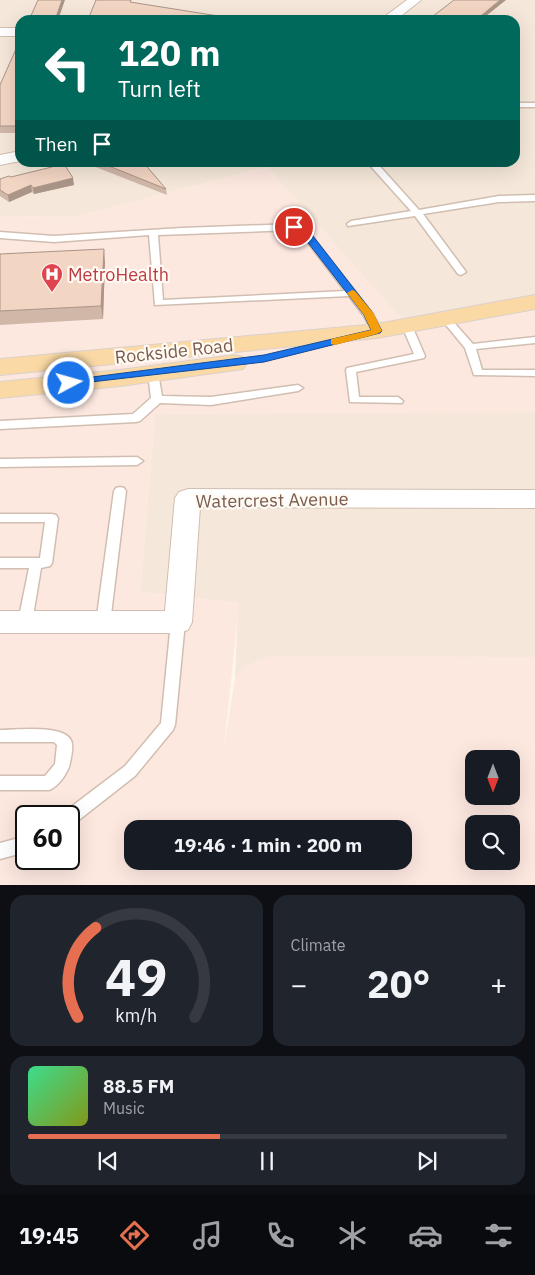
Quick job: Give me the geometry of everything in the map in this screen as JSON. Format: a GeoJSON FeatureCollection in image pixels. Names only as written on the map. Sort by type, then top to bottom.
{"type":"FeatureCollection","features":[{"type":"Feature","properties":{"kind":"main road","name":"Rockside Road"},"geometry":{"type":"LineString","coordinates":[[0,367],[377,331],[535,302]]}},
{"type":"Feature","properties":{"kind":"main road","name":"Rockside Road"},"geometry":{"type":"LineString","coordinates":[[0,390],[152,374],[264,359],[377,331]]}},
{"type":"Feature","properties":{"kind":"street"},"geometry":{"type":"LineString","coordinates":[[394,15],[415,0]]}},
{"type":"Feature","properties":{"kind":"street"},"geometry":{"type":"LineString","coordinates":[[0,32],[15,32]]}},
{"type":"Feature","properties":{"kind":"street"},"geometry":{"type":"LineString","coordinates":[[0,160],[15,157]]}},
{"type":"Feature","properties":{"kind":"street","name":"Watercrest Avenue"},"geometry":{"type":"LineString","coordinates":[[178,622],[188,498],[535,498]]}},
{"type":"Feature","properties":{"kind":"street"},"geometry":{"type":"LineString","coordinates":[[12,622],[178,622]]}},
{"type":"Feature","properties":{"kind":"lane"},"geometry":{"type":"LineString","coordinates":[[520,104],[535,105]]}},
{"type":"Feature","properties":{"kind":"lane"},"geometry":{"type":"LineString","coordinates":[[376,167],[418,214],[461,272]]}},
{"type":"Feature","properties":{"kind":"lane"},"geometry":{"type":"LineString","coordinates":[[351,224],[499,199],[535,198]]}},
{"type":"Feature","properties":{"kind":"lane"},"geometry":{"type":"LineString","coordinates":[[0,234],[13,237],[82,238],[294,227],[302,229],[369,314],[377,331]]}},
{"type":"Feature","properties":{"kind":"lane"},"geometry":{"type":"LineString","coordinates":[[153,233],[158,303],[352,293]]}},
{"type":"Feature","properties":{"kind":"lane"},"geometry":{"type":"LineString","coordinates":[[446,319],[470,347],[478,373],[535,373]]}},
{"type":"Feature","properties":{"kind":"lane"},"geometry":{"type":"LineString","coordinates":[[398,401],[354,400],[351,370],[420,356],[407,326]]}},
{"type":"Feature","properties":{"kind":"lane"},"geometry":{"type":"LineString","coordinates":[[470,347],[535,340]]}},
{"type":"Feature","properties":{"kind":"lane"},"geometry":{"type":"LineString","coordinates":[[152,374],[157,399]]}},
{"type":"Feature","properties":{"kind":"lane"},"geometry":{"type":"LineString","coordinates":[[0,425],[136,418],[157,399],[211,401],[298,388]]}},
{"type":"Feature","properties":{"kind":"lane"},"geometry":{"type":"LineString","coordinates":[[0,463],[137,461]]}},
{"type":"Feature","properties":{"kind":"lane"},"geometry":{"type":"LineString","coordinates":[[103,623],[120,491]]}},
{"type":"Feature","properties":{"kind":"lane"},"geometry":{"type":"LineString","coordinates":[[0,518],[52,518],[46,563],[0,563]]}},
{"type":"Feature","properties":{"kind":"lane"},"geometry":{"type":"LineString","coordinates":[[12,622],[36,563]]}},
{"type":"Feature","properties":{"kind":"lane"},"geometry":{"type":"LineString","coordinates":[[80,810],[130,771],[168,725],[178,622]]}},
{"type":"Feature","properties":{"kind":"lane"},"geometry":{"type":"LineString","coordinates":[[0,736],[57,736],[65,743],[62,766],[49,783],[0,783]]}},
{"type":"Feature","properties":{"kind":"lane"},"geometry":{"type":"LineString","coordinates":[[0,851],[15,847]]}},
{"type":"Feature","properties":{"kind":"shaded area"},"geometry":{"type":"Polygon","coordinates":[[[0,0],[535,0],[535,302],[407,326],[267,167],[75,217],[0,216],[0,0]]]}},
{"type":"Feature","properties":{"kind":"shaded area"},"geometry":{"type":"Polygon","coordinates":[[[267,167],[407,326],[535,302],[535,412],[155,414],[140,592],[239,603],[224,748],[235,679],[244,666],[270,656],[535,657],[535,885],[0,885],[0,216],[75,217],[267,167]]]}},
{"type":"Feature","properties":{"kind":"shaded area"},"geometry":{"type":"Polygon","coordinates":[[[535,410],[535,670],[235,679],[238,603],[140,592],[155,414],[535,410]]]}},
{"type":"Feature","properties":{"kind":"building"},"geometry":{"type":"Polygon","coordinates":[[[38,0],[62,0],[57,15],[31,15],[38,0]]]}},
{"type":"Feature","properties":{"kind":"building"},"geometry":{"type":"Polygon","coordinates":[[[96,0],[131,0],[130,2],[212,15],[90,15],[96,0]]]}},
{"type":"Feature","properties":{"kind":"building"},"geometry":{"type":"Polygon","coordinates":[[[454,0],[500,0],[482,15],[434,15],[454,0]]]}},
{"type":"Feature","properties":{"kind":"building"},"geometry":{"type":"Polygon","coordinates":[[[15,51],[15,126],[0,126],[0,85],[15,51]]]}},
{"type":"Feature","properties":{"kind":"building"},"geometry":{"type":"Polygon","coordinates":[[[52,167],[66,167],[73,178],[33,188],[31,185],[8,195],[0,190],[0,179],[52,167]]]}},
{"type":"Feature","properties":{"kind":"building"},"geometry":{"type":"Polygon","coordinates":[[[111,167],[147,167],[166,189],[111,167]]]}},
{"type":"Feature","properties":{"kind":"building","name":"MetroHealth"},"geometry":{"type":"Polygon","coordinates":[[[104,249],[101,306],[0,311],[0,254],[104,249]]]}},
{"type":"Feature","properties":{"kind":"slow traffic"},"geometry":{"type":"LineString","coordinates":[[335,342],[377,331],[369,314],[352,293]]}},
{"type":"Feature","properties":{"kind":"place","name":"MetroHealth"},"geometry":{"type":"Point","coordinates":[52,293]}},
{"type":"Feature","properties":{"kind":"route"},"geometry":{"type":"LineString","coordinates":[[69,383],[264,359],[377,331],[369,314],[302,229],[294,227]]}}]}
